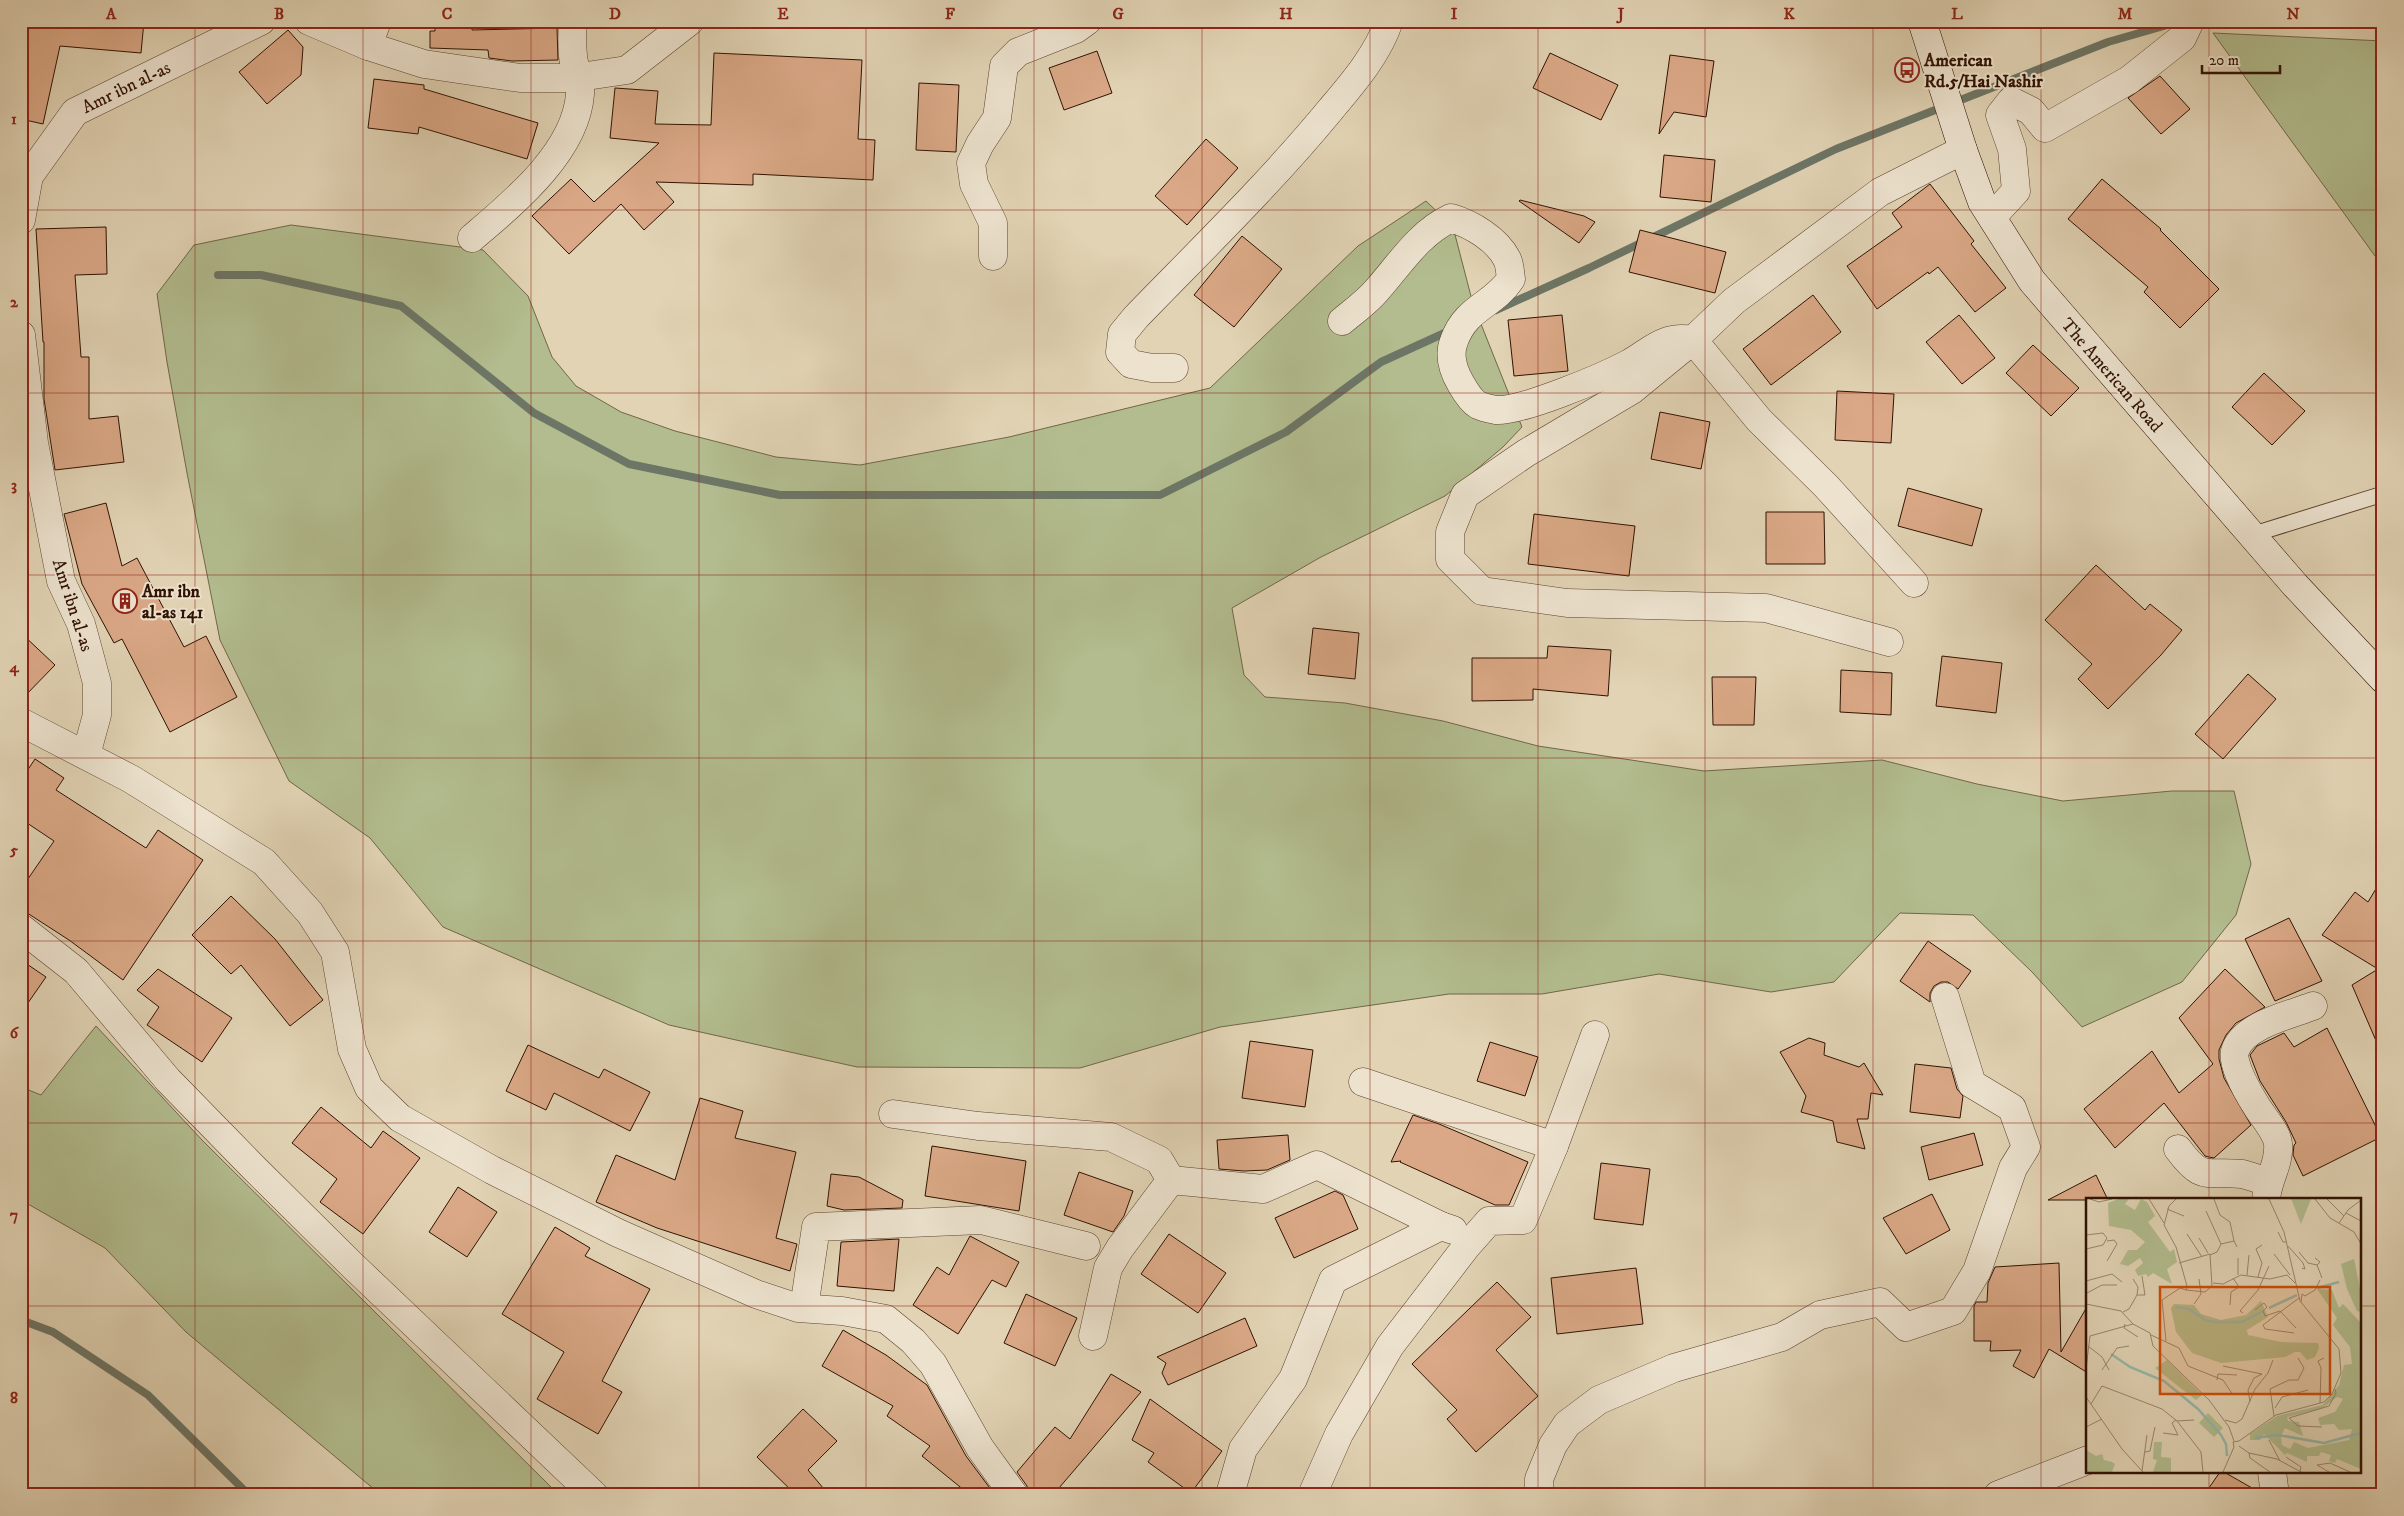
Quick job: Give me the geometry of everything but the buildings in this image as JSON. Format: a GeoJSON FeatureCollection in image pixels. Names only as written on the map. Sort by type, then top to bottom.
{"type":"FeatureCollection","features":[{"type":"Feature","properties":{"kind":"street","name":"Amr ibn al-as"},"geometry":{"type":"LineString","coordinates":[[21,220],[29,176],[75,112],[261,21]]}},
{"type":"Feature","properties":{"kind":"street"},"geometry":{"type":"LineString","coordinates":[[309,21],[368,46],[424,64],[520,78],[577,78],[627,70],[690,21]]}},
{"type":"Feature","properties":{"kind":"street"},"geometry":{"type":"LineString","coordinates":[[368,46],[377,21]]}},
{"type":"Feature","properties":{"kind":"street"},"geometry":{"type":"LineString","coordinates":[[472,238],[516,201],[556,154],[574,121],[580,93],[573,56],[573,21]]}},
{"type":"Feature","properties":{"kind":"street"},"geometry":{"type":"LineString","coordinates":[[993,256],[993,223],[974,184],[972,163],[980,144],[996,118],[1004,66],[1018,52],[1068,32],[1087,21]]}},
{"type":"Feature","properties":{"kind":"street"},"geometry":{"type":"LineString","coordinates":[[1174,368],[1152,368],[1131,364],[1120,352],[1122,334],[1136,317],[1298,149],[1343,95],[1382,41],[1389,21]]}},
{"type":"Feature","properties":{"kind":"street","name":"The American Road"},"geometry":{"type":"LineString","coordinates":[[1922,21],[1963,150],[1982,202],[2032,281],[2251,535],[2383,680]]}},
{"type":"Feature","properties":{"kind":"street"},"geometry":{"type":"LineString","coordinates":[[1992,217],[2016,191],[2012,150],[2000,115],[2011,101],[2032,111],[2045,128],[2129,80],[2182,38],[2190,21]]}},
{"type":"Feature","properties":{"kind":"street"},"geometry":{"type":"LineString","coordinates":[[1889,642],[1766,608],[1567,603],[1482,591],[1450,558],[1450,532],[1465,495],[1526,453],[1632,390],[1693,340],[1734,301],[1880,192],[1963,150]]}},
{"type":"Feature","properties":{"kind":"street"},"geometry":{"type":"LineString","coordinates":[[1342,321],[1376,293],[1413,247],[1436,224],[1451,218],[1468,223],[1492,242],[1507,259],[1511,279],[1503,292],[1467,316],[1453,342],[1451,358],[1456,375],[1476,404],[1496,410],[1521,407],[1627,364],[1659,344],[1677,337],[1693,340],[1759,420],[1826,486],[1914,583]]}},
{"type":"Feature","properties":{"kind":"street","name":"Amr ibn al-as"},"geometry":{"type":"LineString","coordinates":[[21,335],[34,443],[61,581],[81,624],[97,683],[97,714],[86,755]]}},
{"type":"Feature","properties":{"kind":"street"},"geometry":{"type":"LineString","coordinates":[[21,722],[131,779],[264,862],[310,913],[335,952],[352,1049],[369,1088],[400,1118],[492,1170],[618,1233],[756,1294],[804,1308],[842,1311],[886,1319],[913,1341],[933,1364],[980,1448],[1014,1495]]}},
{"type":"Feature","properties":{"kind":"street"},"geometry":{"type":"LineString","coordinates":[[21,928],[76,971],[168,1080],[253,1167],[366,1279],[594,1495]]}},
{"type":"Feature","properties":{"kind":"street"},"geometry":{"type":"LineString","coordinates":[[1539,1495],[1539,1479],[1553,1445],[1567,1424],[1600,1400],[1674,1368],[1782,1337],[1820,1315],[1880,1302],[1906,1327],[1953,1311],[1977,1271],[2013,1168],[2026,1147],[2012,1108],[1972,1084],[1944,997]]}},
{"type":"Feature","properties":{"kind":"street"},"geometry":{"type":"LineString","coordinates":[[2178,1149],[2188,1163],[2202,1174],[2242,1174],[2267,1191],[2277,1162],[2278,1142],[2251,1099],[2236,1064],[2235,1051],[2250,1030],[2313,1006]]}},
{"type":"Feature","properties":{"kind":"street"},"geometry":{"type":"LineString","coordinates":[[1312,1495],[1339,1434],[1390,1346],[1489,1221],[1523,1220],[1554,1146],[1595,1035]]}},
{"type":"Feature","properties":{"kind":"street"},"geometry":{"type":"LineString","coordinates":[[1363,1082],[1554,1146]]}},
{"type":"Feature","properties":{"kind":"street"},"geometry":{"type":"LineString","coordinates":[[893,1114],[978,1126],[1111,1136],[1159,1160],[1171,1180]]}},
{"type":"Feature","properties":{"kind":"street"},"geometry":{"type":"LineString","coordinates":[[1171,1180],[1263,1189],[1317,1165],[1441,1226],[1474,1239]]}},
{"type":"Feature","properties":{"kind":"street"},"geometry":{"type":"LineString","coordinates":[[1093,1336],[1108,1268],[1120,1248],[1171,1180]]}},
{"type":"Feature","properties":{"kind":"street"},"geometry":{"type":"LineString","coordinates":[[804,1308],[816,1227],[981,1220],[1086,1246]]}},
{"type":"Feature","properties":{"kind":"street"},"geometry":{"type":"LineString","coordinates":[[1232,1495],[1231,1491],[1243,1449],[1293,1379],[1333,1280],[1441,1226]]}},
{"type":"Feature","properties":{"kind":"street"},"geometry":{"type":"LineString","coordinates":[[1998,1495],[2086,1461]]}},
{"type":"Feature","properties":{"kind":"street"},"geometry":{"type":"LineString","coordinates":[[2272,1474],[2275,1495]]}},
{"type":"Feature","properties":{"kind":"lane"},"geometry":{"type":"LineString","coordinates":[[2251,535],[2383,494]]}},
{"type":"Feature","properties":{"kind":"green space"},"geometry":{"type":"Polygon","coordinates":[[[2213,33],[2383,41],[2383,267],[2213,33]]]}},
{"type":"Feature","properties":{"kind":"green space"},"geometry":{"type":"Polygon","coordinates":[[[1426,201],[1453,227],[1473,304],[1522,427],[1503,447],[1445,496],[1321,557],[1232,608],[1244,675],[1265,697],[1345,703],[1443,721],[1538,746],[1704,771],[1882,760],[1977,784],[2063,801],[2172,791],[2234,791],[2251,864],[2236,915],[2182,982],[2082,1027],[2032,972],[1973,915],[1900,913],[1834,982],[1771,992],[1659,974],[1542,994],[1449,994],[1220,1027],[1080,1068],[857,1067],[669,1025],[443,927],[370,838],[289,781],[220,640],[187,473],[157,294],[194,245],[291,225],[483,250],[528,296],[552,357],[576,386],[621,412],[675,431],[776,457],[860,465],[1009,437],[1210,388],[1358,246],[1426,201]]]}},
{"type":"Feature","properties":{"kind":"green space"},"geometry":{"type":"Polygon","coordinates":[[[96,1026],[202,1140],[559,1495],[381,1495],[186,1332],[105,1248],[21,1200],[21,1087],[41,1095],[96,1026]]]}},
{"type":"Feature","properties":{"kind":"waterway"},"geometry":{"type":"LineString","coordinates":[[1496,310],[1589,268],[1836,149],[2108,42],[2181,21]]}},
{"type":"Feature","properties":{"kind":"waterway"},"geometry":{"type":"LineString","coordinates":[[218,275],[261,275],[401,306],[534,413],[629,464],[780,495],[1160,495],[1286,432],[1381,362],[1449,331]]}},
{"type":"Feature","properties":{"kind":"waterway"},"geometry":{"type":"LineString","coordinates":[[21,1320],[53,1332],[148,1395],[249,1495]]}},
{"type":"Feature","properties":{"kind":"place","name":"American Rd.5/Hai Nashir"},"geometry":{"type":"Point","coordinates":[1907,70]}},
{"type":"Feature","properties":{"kind":"place","name":"Amr ibn al-as 141"},"geometry":{"type":"Point","coordinates":[125,601]}}]}
